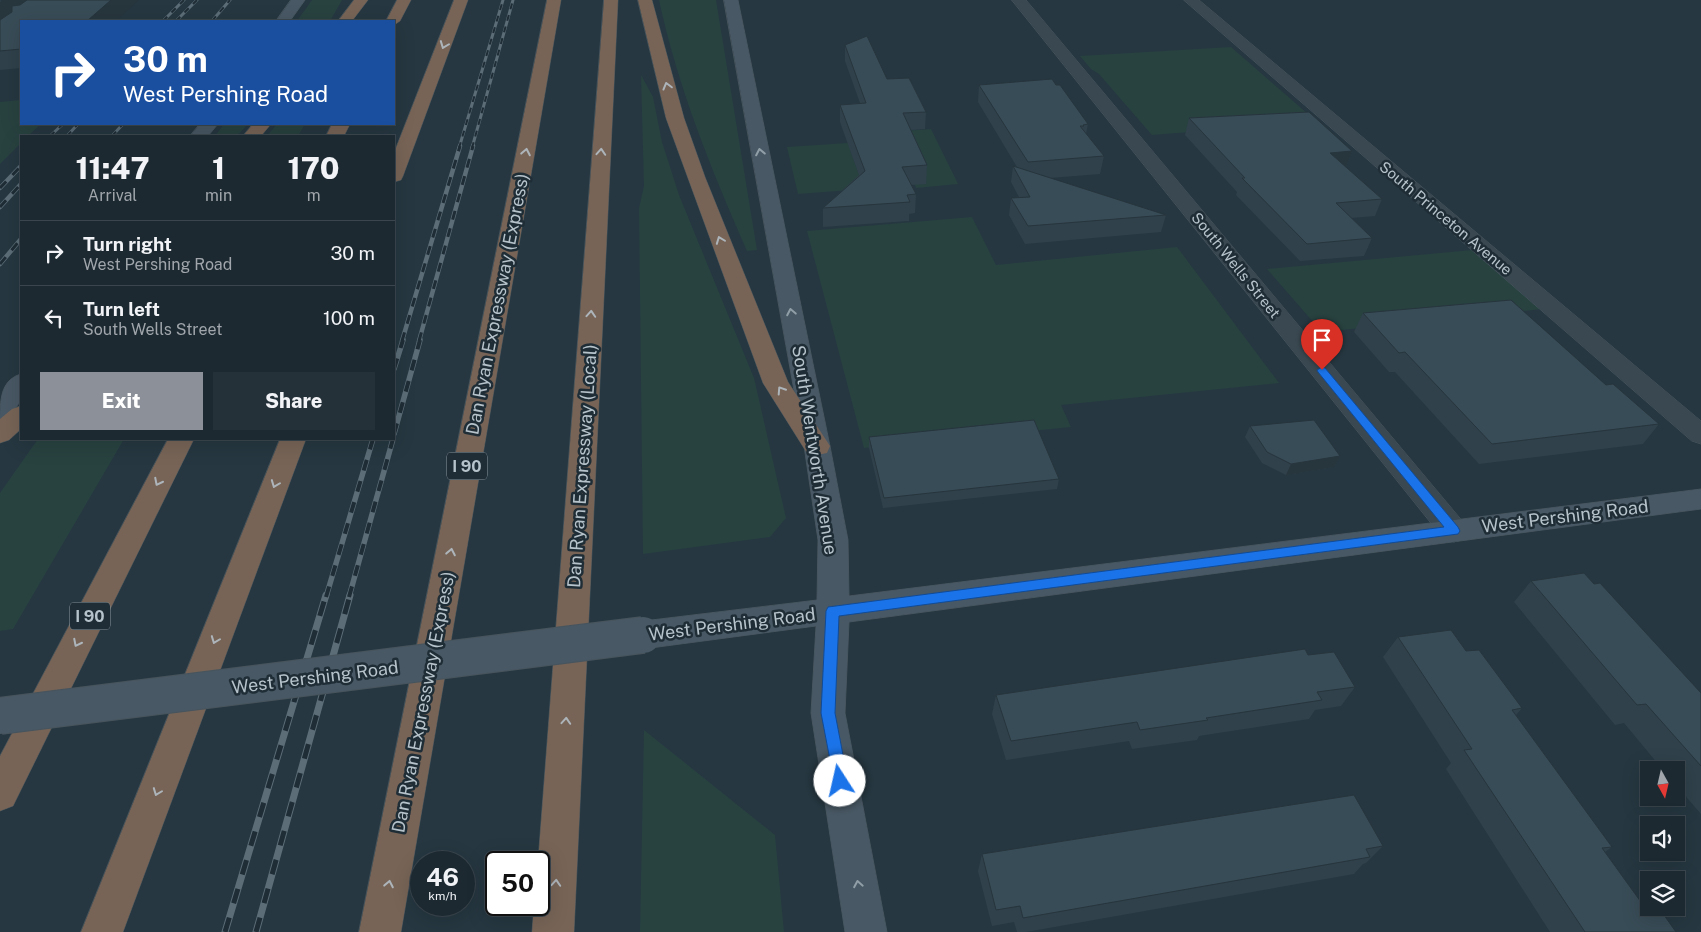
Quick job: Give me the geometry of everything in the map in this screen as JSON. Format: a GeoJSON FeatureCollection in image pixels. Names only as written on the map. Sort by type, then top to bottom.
{"type":"FeatureCollection","features":[{"type":"Feature","properties":{"kind":"highway"},"geometry":{"type":"LineString","coordinates":[[346,20],[361,0]]}},
{"type":"Feature","properties":{"kind":"highway"},"geometry":{"type":"LineString","coordinates":[[394,20],[404,0]]}},
{"type":"Feature","properties":{"kind":"highway"},"geometry":{"type":"LineString","coordinates":[[395,173],[461,0]]}},
{"type":"Feature","properties":{"kind":"highway","name":"Dan Ryan Expressway (Express)"},"geometry":{"type":"LineString","coordinates":[[380,932],[554,0]]}},
{"type":"Feature","properties":{"kind":"highway","name":"Dan Ryan Expressway (Local)"},"geometry":{"type":"LineString","coordinates":[[553,932],[611,0]]}},
{"type":"Feature","properties":{"kind":"highway"},"geometry":{"type":"LineString","coordinates":[[645,0],[675,118],[696,177],[776,383],[817,446]]}},
{"type":"Feature","properties":{"kind":"highway"},"geometry":{"type":"LineString","coordinates":[[253,135],[261,125]]}},
{"type":"Feature","properties":{"kind":"highway"},"geometry":{"type":"LineString","coordinates":[[0,434],[20,415]]}},
{"type":"Feature","properties":{"kind":"highway","name":"I 90"},"geometry":{"type":"LineString","coordinates":[[0,793],[179,440]]}},
{"type":"Feature","properties":{"kind":"highway"},"geometry":{"type":"LineString","coordinates":[[102,932],[293,440]]}},
{"type":"Feature","properties":{"kind":"main road"},"geometry":{"type":"LineString","coordinates":[[284,20],[298,0]]}},
{"type":"Feature","properties":{"kind":"main road","name":"South Wentworth Avenue"},"geometry":{"type":"LineString","coordinates":[[731,0],[817,446],[833,540],[833,611],[828,713],[866,932]]}},
{"type":"Feature","properties":{"kind":"main road"},"geometry":{"type":"LineString","coordinates":[[0,412],[20,383]]}},
{"type":"Feature","properties":{"kind":"main road","name":"West Pershing Road"},"geometry":{"type":"LineString","coordinates":[[0,716],[643,636],[1701,499]]}},
{"type":"Feature","properties":{"kind":"street","name":"South Wells Street"},"geometry":{"type":"LineString","coordinates":[[1019,0],[1454,531]]}},
{"type":"Feature","properties":{"kind":"street","name":"South Princeton Avenue"},"geometry":{"type":"LineString","coordinates":[[1191,0],[1701,436]]}},
{"type":"Feature","properties":{"kind":"green space"},"geometry":{"type":"Polygon","coordinates":[[[312,0],[342,0],[331,20],[298,20],[312,0]]]}},
{"type":"Feature","properties":{"kind":"green space"},"geometry":{"type":"Polygon","coordinates":[[[659,0],[716,0],[757,250],[747,251],[708,159],[676,65],[659,0]]]}},
{"type":"Feature","properties":{"kind":"green space"},"geometry":{"type":"Polygon","coordinates":[[[1231,47],[1317,122],[1152,135],[1099,74],[1091,69],[1080,56],[1231,47]]]}},
{"type":"Feature","properties":{"kind":"green space"},"geometry":{"type":"Polygon","coordinates":[[[641,75],[653,97],[662,142],[679,195],[754,378],[786,518],[770,537],[643,554],[639,208],[644,186],[641,75]]]}},
{"type":"Feature","properties":{"kind":"green space"},"geometry":{"type":"Polygon","coordinates":[[[20,100],[20,125],[40,125],[29,135],[20,135],[20,144],[0,164],[0,102],[20,100]]]}},
{"type":"Feature","properties":{"kind":"green space"},"geometry":{"type":"Polygon","coordinates":[[[223,125],[247,125],[238,135],[216,135],[223,125]]]}},
{"type":"Feature","properties":{"kind":"green space"},"geometry":{"type":"Polygon","coordinates":[[[276,125],[304,125],[299,135],[268,135],[276,125]]]}},
{"type":"Feature","properties":{"kind":"green space"},"geometry":{"type":"Polygon","coordinates":[[[931,129],[958,184],[916,188],[915,184],[926,183],[902,131],[931,129]]]}},
{"type":"Feature","properties":{"kind":"green space"},"geometry":{"type":"Polygon","coordinates":[[[848,143],[864,189],[798,194],[787,147],[848,143]]]}},
{"type":"Feature","properties":{"kind":"green space"},"geometry":{"type":"Polygon","coordinates":[[[972,217],[996,265],[1177,247],[1279,383],[1061,405],[1071,427],[864,448],[807,231],[972,217]]]}},
{"type":"Feature","properties":{"kind":"green space"},"geometry":{"type":"Polygon","coordinates":[[[1483,249],[1552,308],[1322,332],[1267,269],[1483,249]]]}},
{"type":"Feature","properties":{"kind":"green space"},"geometry":{"type":"Polygon","coordinates":[[[37,440],[123,440],[13,629],[0,631],[0,493],[37,440]]]}},
{"type":"Feature","properties":{"kind":"green space"},"geometry":{"type":"Polygon","coordinates":[[[644,730],[775,835],[784,932],[640,932],[644,730]]]}},
{"type":"Feature","properties":{"kind":"building"},"geometry":{"type":"Polygon","coordinates":[[[27,0],[111,0],[88,20],[20,20],[20,49],[0,51],[0,20],[12,12],[12,6],[20,5],[27,0]]]}},
{"type":"Feature","properties":{"kind":"building"},"geometry":{"type":"Polygon","coordinates":[[[867,36],[887,79],[909,78],[926,112],[903,113],[927,165],[902,167],[916,194],[907,195],[910,202],[823,208],[865,171],[840,105],[866,103],[845,45],[867,36]]]}},
{"type":"Feature","properties":{"kind":"building"},"geometry":{"type":"Polygon","coordinates":[[[1052,79],[1056,85],[1060,85],[1088,124],[1080,126],[1104,156],[1028,162],[979,85],[1052,79]]]}},
{"type":"Feature","properties":{"kind":"building"},"geometry":{"type":"Polygon","coordinates":[[[1309,112],[1352,151],[1330,153],[1382,199],[1336,203],[1372,238],[1307,244],[1242,178],[1245,178],[1189,118],[1309,112]]]}},
{"type":"Feature","properties":{"kind":"building"},"geometry":{"type":"Polygon","coordinates":[[[1013,166],[1166,215],[1028,226],[1011,198],[1030,197],[1013,166]]]}},
{"type":"Feature","properties":{"kind":"building"},"geometry":{"type":"Polygon","coordinates":[[[1511,300],[1606,385],[1613,384],[1659,424],[1492,444],[1405,352],[1399,353],[1363,313],[1511,300]]]}},
{"type":"Feature","properties":{"kind":"building"},"geometry":{"type":"Polygon","coordinates":[[[1034,420],[1059,479],[884,498],[869,437],[1034,420]]]}},
{"type":"Feature","properties":{"kind":"building"},"geometry":{"type":"Polygon","coordinates":[[[1314,420],[1340,456],[1291,464],[1267,452],[1250,426],[1314,420]]]}},
{"type":"Feature","properties":{"kind":"building"},"geometry":{"type":"Polygon","coordinates":[[[1584,573],[1594,584],[1600,583],[1701,693],[1701,766],[1646,704],[1637,705],[1531,581],[1584,573]]]}},
{"type":"Feature","properties":{"kind":"building"},"geometry":{"type":"Polygon","coordinates":[[[1451,630],[1466,651],[1479,650],[1522,708],[1512,710],[1612,847],[1602,848],[1640,901],[1640,916],[1665,916],[1676,932],[1585,932],[1464,750],[1472,749],[1398,637],[1451,630]]]}},
{"type":"Feature","properties":{"kind":"building"},"geometry":{"type":"Polygon","coordinates":[[[1305,649],[1308,655],[1334,652],[1355,687],[1317,692],[1322,700],[1206,718],[1208,720],[1140,730],[1137,722],[1011,741],[996,695],[1305,649]]]}},
{"type":"Feature","properties":{"kind":"building"},"geometry":{"type":"Polygon","coordinates":[[[1354,795],[1383,846],[1366,849],[1370,857],[1023,918],[1020,906],[996,910],[982,854],[1354,795]]]}},
{"type":"Feature","properties":{"kind":"railway"},"geometry":{"type":"LineString","coordinates":[[164,20],[184,0]]}},
{"type":"Feature","properties":{"kind":"railway"},"geometry":{"type":"LineString","coordinates":[[177,20],[197,0]]}},
{"type":"Feature","properties":{"kind":"railway"},"geometry":{"type":"LineString","coordinates":[[213,20],[230,0]]}},
{"type":"Feature","properties":{"kind":"railway"},"geometry":{"type":"LineString","coordinates":[[459,148],[503,0]]}},
{"type":"Feature","properties":{"kind":"railway"},"geometry":{"type":"LineString","coordinates":[[472,148],[513,0]]}},
{"type":"Feature","properties":{"kind":"railway"},"geometry":{"type":"LineString","coordinates":[[51,135],[62,125]]}},
{"type":"Feature","properties":{"kind":"railway"},"geometry":{"type":"LineString","coordinates":[[68,135],[77,125]]}},
{"type":"Feature","properties":{"kind":"railway"},"geometry":{"type":"LineString","coordinates":[[113,135],[122,125]]}},
{"type":"Feature","properties":{"kind":"railway"},"geometry":{"type":"LineString","coordinates":[[402,341],[460,146]]}},
{"type":"Feature","properties":{"kind":"railway"},"geometry":{"type":"LineString","coordinates":[[419,341],[473,146]]}},
{"type":"Feature","properties":{"kind":"railway"},"geometry":{"type":"LineString","coordinates":[[0,188],[20,167]]}},
{"type":"Feature","properties":{"kind":"railway"},"geometry":{"type":"LineString","coordinates":[[0,207],[20,185]]}},
{"type":"Feature","properties":{"kind":"railway"},"geometry":{"type":"LineString","coordinates":[[0,264],[20,240]]}},
{"type":"Feature","properties":{"kind":"railway"},"geometry":{"type":"LineString","coordinates":[[395,366],[403,340]]}},
{"type":"Feature","properties":{"kind":"railway"},"geometry":{"type":"LineString","coordinates":[[395,430],[420,340]]}},
{"type":"Feature","properties":{"kind":"railway"},"geometry":{"type":"LineString","coordinates":[[326,597],[373,440]]}},
{"type":"Feature","properties":{"kind":"railway"},"geometry":{"type":"LineString","coordinates":[[349,597],[393,440]]}},
{"type":"Feature","properties":{"kind":"railway"},"geometry":{"type":"LineString","coordinates":[[225,932],[326,595]]}},
{"type":"Feature","properties":{"kind":"railway"},"geometry":{"type":"LineString","coordinates":[[256,932],[350,595]]}},
{"type":"Feature","properties":{"kind":"route"},"geometry":{"type":"LineString","coordinates":[[840,781],[828,713],[833,611],[1454,531],[1322,370]]}}]}
